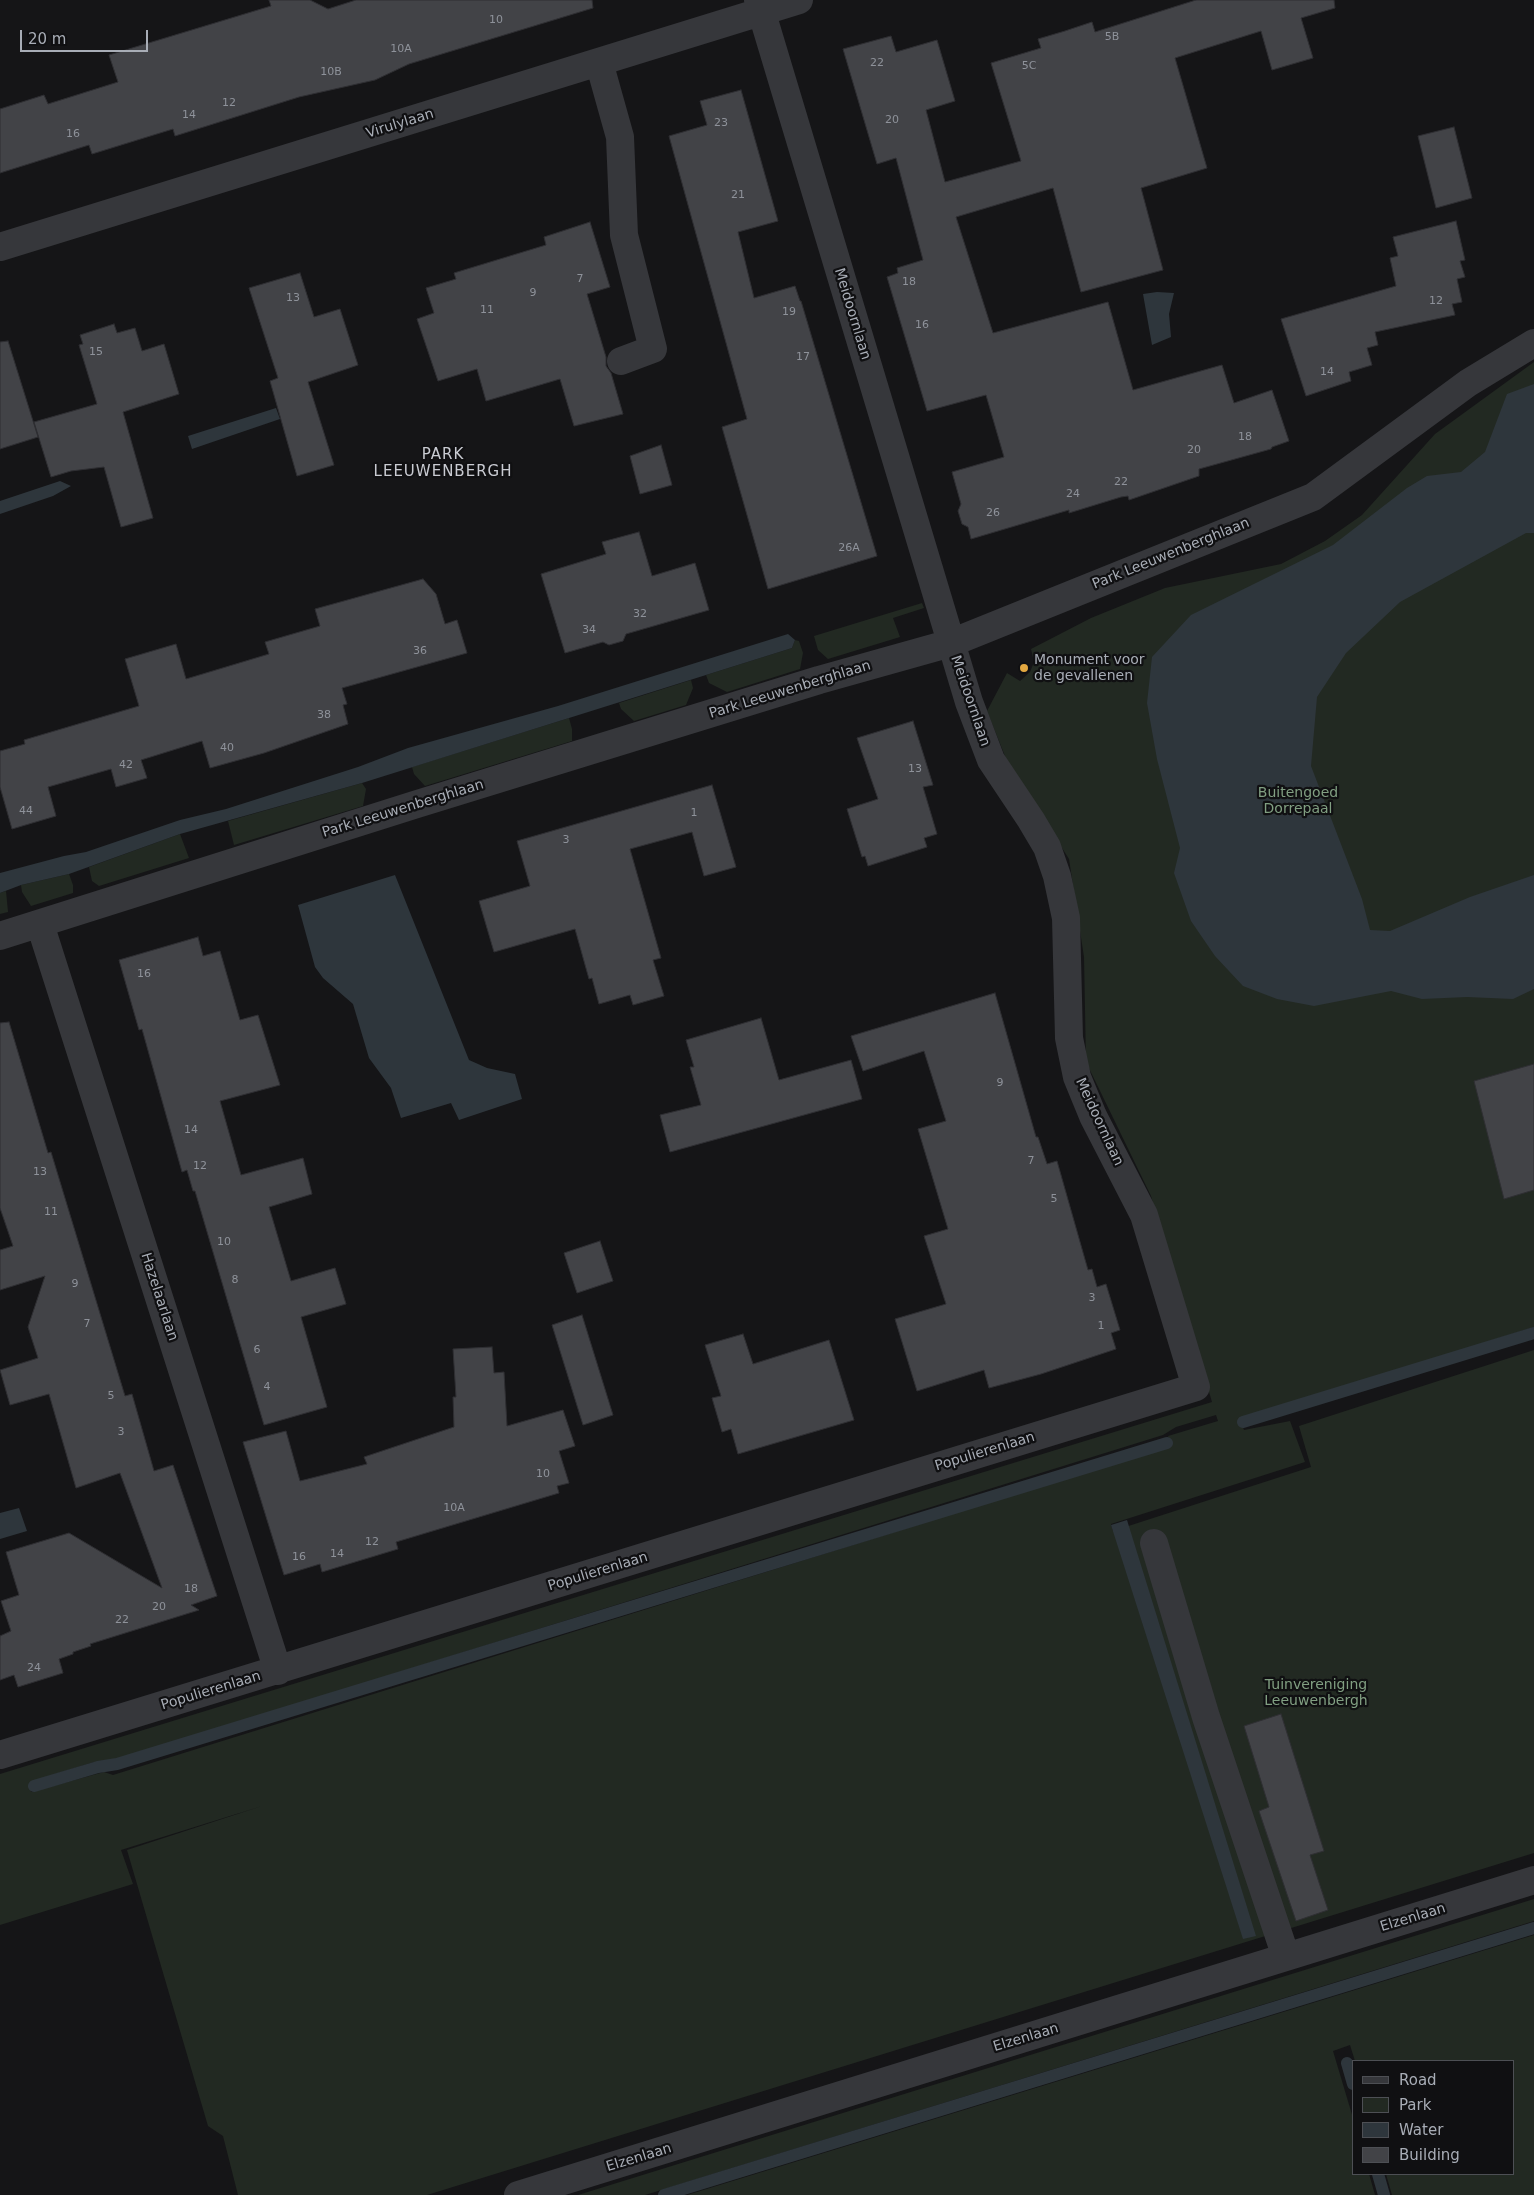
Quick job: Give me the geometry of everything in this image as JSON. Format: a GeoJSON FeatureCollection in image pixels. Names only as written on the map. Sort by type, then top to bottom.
{"type":"FeatureCollection","features":[{"type":"Feature","properties":{"kind":"street","name":"Virulylaan"},"geometry":{"type":"LineString","coordinates":[[0,247],[599,62],[760,6],[800,0]]}},
{"type":"Feature","properties":{"kind":"street","name":"Meidoornlaan"},"geometry":{"type":"LineString","coordinates":[[760,6],[969,702],[991,760],[1032,820],[1047,846],[1057,876],[1066,918],[1069,1038],[1077,1077],[1093,1116],[1144,1215],[1196,1387]]}},
{"type":"Feature","properties":{"kind":"street"},"geometry":{"type":"LineString","coordinates":[[599,62],[620,137],[624,235],[653,349],[621,361]]}},
{"type":"Feature","properties":{"kind":"street","name":"Park Leeuwenberghlaan"},"geometry":{"type":"LineString","coordinates":[[0,936],[407,807],[820,680],[951,643],[1313,497],[1468,383],[1534,343]]}},
{"type":"Feature","properties":{"kind":"street","name":"Hazelaarlaan"},"geometry":{"type":"LineString","coordinates":[[40,924],[278,1670]]}},
{"type":"Feature","properties":{"kind":"street","name":"Populierenlaan"},"geometry":{"type":"LineString","coordinates":[[0,1755],[1196,1387]]}},
{"type":"Feature","properties":{"kind":"street"},"geometry":{"type":"LineString","coordinates":[[1154,1543],[1206,1717],[1286,1958]]}},
{"type":"Feature","properties":{"kind":"street","name":"Elzenlaan"},"geometry":{"type":"LineString","coordinates":[[518,2195],[1534,1880]]}},
{"type":"Feature","properties":{"kind":"green space"},"geometry":{"type":"Polygon","coordinates":[[[1534,362],[1534,1327],[1240,1420],[1244,1430],[1290,1421],[1305,1462],[1111,1524],[1113,1531],[1311,1467],[1299,1426],[1534,1350],[1534,1853],[427,2195],[238,2195],[223,2136],[208,2126],[127,1850],[262,1806],[121,1850],[133,1884],[0,1925],[0,1774],[1212,1402],[1151,1196],[1086,1062],[1084,957],[1069,859],[1007,761],[987,711],[1007,673],[1020,681],[1030,672],[1034,662],[1031,649],[1091,618],[1165,588],[1281,564],[1325,541],[1362,515],[1435,434],[1534,362]],[[1216,1415],[1176,1427],[1163,1435],[123,1758],[91,1763],[30,1782],[31,1792],[104,1772],[113,1775],[1171,1446],[1168,1436],[1218,1421],[1216,1415]]]}},
{"type":"Feature","properties":{"kind":"green space"},"geometry":{"type":"Polygon","coordinates":[[[922,603],[924,608],[893,618],[900,637],[828,659],[818,650],[814,636],[922,603]]]}},
{"type":"Feature","properties":{"kind":"green space"},"geometry":{"type":"Polygon","coordinates":[[[795,640],[799,641],[803,653],[800,669],[727,692],[709,683],[706,675],[792,648],[795,640]]]}},
{"type":"Feature","properties":{"kind":"green space"},"geometry":{"type":"Polygon","coordinates":[[[691,680],[693,688],[686,705],[634,721],[621,709],[619,703],[691,680]]]}},
{"type":"Feature","properties":{"kind":"green space"},"geometry":{"type":"Polygon","coordinates":[[[569,718],[572,729],[572,741],[425,786],[414,774],[412,767],[569,718]]]}},
{"type":"Feature","properties":{"kind":"green space"},"geometry":{"type":"Polygon","coordinates":[[[362,783],[366,789],[363,806],[234,845],[228,821],[362,783]]]}},
{"type":"Feature","properties":{"kind":"green space"},"geometry":{"type":"Polygon","coordinates":[[[180,834],[189,858],[99,886],[92,881],[89,867],[180,834]]]}},
{"type":"Feature","properties":{"kind":"green space"},"geometry":{"type":"Polygon","coordinates":[[[69,874],[73,885],[73,893],[31,906],[22,892],[21,885],[69,874]]]}},
{"type":"Feature","properties":{"kind":"green space"},"geometry":{"type":"Polygon","coordinates":[[[6,891],[8,912],[0,914],[0,893],[6,891]]]}},
{"type":"Feature","properties":{"kind":"green space"},"geometry":{"type":"Polygon","coordinates":[[[1534,1899],[1534,1921],[645,2195],[578,2195],[1534,1899]]]}},
{"type":"Feature","properties":{"kind":"green space"},"geometry":{"type":"Polygon","coordinates":[[[1534,1935],[1534,2195],[1392,2195],[1386,2175],[1514,2175],[1514,2060],[1355,2060],[1350,2045],[1333,2051],[1352,2115],[1352,2175],[1369,2175],[1375,2195],[687,2195],[1534,1935]]]}},
{"type":"Feature","properties":{"kind":"water"},"geometry":{"type":"Polygon","coordinates":[[[1157,292],[1174,293],[1169,314],[1171,337],[1152,345],[1143,294],[1157,292]]]}},
{"type":"Feature","properties":{"kind":"water"},"geometry":{"type":"Polygon","coordinates":[[[1534,384],[1534,533],[1526,533],[1400,602],[1346,653],[1317,697],[1311,766],[1362,899],[1370,930],[1390,931],[1470,897],[1534,875],[1534,989],[1513,999],[1467,997],[1422,999],[1391,991],[1314,1006],[1277,999],[1243,986],[1215,956],[1191,921],[1174,873],[1180,848],[1157,759],[1147,703],[1152,657],[1191,615],[1333,545],[1407,488],[1427,476],[1461,472],[1485,452],[1507,394],[1534,384]]]}},
{"type":"Feature","properties":{"kind":"water"},"geometry":{"type":"Polygon","coordinates":[[[276,408],[280,419],[192,449],[188,436],[276,408]]]}},
{"type":"Feature","properties":{"kind":"water"},"geometry":{"type":"Polygon","coordinates":[[[60,481],[71,486],[53,496],[0,514],[0,501],[60,481]]]}},
{"type":"Feature","properties":{"kind":"water"},"geometry":{"type":"Polygon","coordinates":[[[788,634],[795,640],[792,648],[362,783],[180,834],[69,874],[21,885],[0,893],[0,873],[86,852],[180,820],[226,809],[358,767],[408,748],[558,706],[788,634]]]}},
{"type":"Feature","properties":{"kind":"water"},"geometry":{"type":"Polygon","coordinates":[[[395,875],[469,1060],[487,1068],[515,1074],[522,1099],[459,1120],[451,1103],[401,1118],[391,1088],[369,1058],[353,1004],[323,978],[315,967],[298,905],[395,875]]]}},
{"type":"Feature","properties":{"kind":"water"},"geometry":{"type":"Polygon","coordinates":[[[19,1508],[27,1531],[0,1539],[0,1513],[19,1508]]]}},
{"type":"Feature","properties":{"kind":"water"},"geometry":{"type":"Polygon","coordinates":[[[1127,1520],[1256,1936],[1243,1939],[1111,1525],[1127,1520]]]}},
{"type":"Feature","properties":{"kind":"building"},"geometry":{"type":"Polygon","coordinates":[[[269,0],[310,0],[328,9],[356,0],[592,0],[593,8],[409,64],[375,80],[299,97],[175,136],[173,129],[92,154],[89,145],[0,173],[0,109],[44,95],[48,104],[118,82],[109,55],[271,6],[269,0]]]}},
{"type":"Feature","properties":{"kind":"building"},"geometry":{"type":"Polygon","coordinates":[[[1196,0],[1334,0],[1335,8],[1301,18],[1313,58],[1272,70],[1261,31],[1175,58],[1207,168],[1141,188],[1163,270],[1081,292],[1053,188],[956,217],[993,333],[1108,302],[1133,390],[1222,365],[1234,403],[1272,390],[1289,441],[1271,449],[1199,469],[1199,476],[1129,500],[1128,496],[1121,497],[1069,513],[1069,510],[971,539],[968,527],[962,524],[958,511],[961,504],[952,472],[1004,457],[986,395],[927,411],[887,277],[898,273],[897,268],[923,260],[896,158],[877,164],[843,49],[891,36],[896,52],[937,40],[955,101],[926,110],[945,182],[1021,161],[991,63],[1041,48],[1038,39],[1092,22],[1095,32],[1196,0]]]}},
{"type":"Feature","properties":{"kind":"building"},"geometry":{"type":"Polygon","coordinates":[[[741,90],[778,221],[738,232],[754,298],[795,286],[877,556],[768,589],[722,427],[747,419],[669,136],[707,125],[700,101],[741,90]]]}},
{"type":"Feature","properties":{"kind":"building"},"geometry":{"type":"Polygon","coordinates":[[[1454,127],[1472,198],[1436,208],[1418,136],[1454,127]]]}},
{"type":"Feature","properties":{"kind":"building"},"geometry":{"type":"Polygon","coordinates":[[[1456,221],[1465,260],[1460,261],[1465,277],[1457,279],[1462,302],[1452,304],[1455,315],[1375,332],[1378,345],[1367,348],[1372,365],[1349,372],[1351,381],[1306,396],[1281,319],[1396,286],[1390,258],[1398,256],[1393,237],[1456,221]]]}},
{"type":"Feature","properties":{"kind":"building"},"geometry":{"type":"Polygon","coordinates":[[[590,222],[610,287],[587,294],[606,357],[606,366],[611,373],[623,414],[574,426],[560,379],[486,401],[477,369],[438,381],[417,319],[434,313],[426,288],[456,279],[454,273],[546,245],[544,237],[590,222]]]}},
{"type":"Feature","properties":{"kind":"building"},"geometry":{"type":"Polygon","coordinates":[[[300,273],[314,317],[340,309],[358,365],[308,382],[334,465],[297,476],[270,381],[278,378],[249,288],[300,273]]]}},
{"type":"Feature","properties":{"kind":"building"},"geometry":{"type":"Polygon","coordinates":[[[114,324],[117,333],[135,328],[142,351],[164,344],[179,394],[123,412],[153,518],[121,527],[104,467],[71,471],[51,477],[34,422],[97,404],[79,345],[83,344],[80,335],[114,324]]]}},
{"type":"Feature","properties":{"kind":"building"},"geometry":{"type":"Polygon","coordinates":[[[8,341],[38,437],[0,449],[0,342],[8,341]]]}},
{"type":"Feature","properties":{"kind":"building"},"geometry":{"type":"Polygon","coordinates":[[[661,445],[672,485],[640,494],[630,456],[661,445]]]}},
{"type":"Feature","properties":{"kind":"building"},"geometry":{"type":"Polygon","coordinates":[[[639,532],[652,576],[695,563],[709,610],[626,634],[623,641],[609,645],[603,642],[565,653],[541,574],[606,554],[602,542],[639,532]]]}},
{"type":"Feature","properties":{"kind":"building"},"geometry":{"type":"Polygon","coordinates":[[[423,579],[436,594],[445,624],[457,620],[467,653],[342,688],[347,704],[343,705],[348,724],[264,753],[210,768],[202,741],[141,760],[147,778],[116,787],[111,769],[48,787],[56,816],[12,829],[0,787],[0,751],[25,744],[24,740],[139,706],[125,659],[176,644],[186,679],[269,654],[265,642],[320,626],[315,609],[423,579]]]}},
{"type":"Feature","properties":{"kind":"building"},"geometry":{"type":"Polygon","coordinates":[[[913,721],[933,785],[923,787],[937,834],[924,838],[927,847],[868,866],[865,856],[862,857],[847,809],[878,799],[857,738],[913,721]]]}},
{"type":"Feature","properties":{"kind":"building"},"geometry":{"type":"Polygon","coordinates":[[[712,785],[736,867],[704,876],[692,832],[630,849],[661,958],[653,960],[664,996],[633,1005],[630,995],[599,1004],[592,978],[589,979],[575,929],[494,952],[479,901],[530,886],[517,841],[712,785]]]}},
{"type":"Feature","properties":{"kind":"building"},"geometry":{"type":"Polygon","coordinates":[[[198,937],[203,956],[220,951],[240,1020],[258,1015],[280,1085],[220,1101],[241,1175],[303,1158],[312,1194],[269,1207],[291,1281],[335,1268],[346,1304],[301,1317],[327,1407],[264,1425],[195,1191],[193,1191],[187,1170],[182,1172],[142,1029],[139,1030],[119,960],[198,937]]]}},
{"type":"Feature","properties":{"kind":"building"},"geometry":{"type":"Polygon","coordinates":[[[995,993],[1036,1137],[1038,1137],[1047,1164],[1057,1161],[1088,1270],[1092,1269],[1097,1287],[1106,1284],[1120,1330],[1111,1333],[1116,1349],[1041,1374],[989,1388],[984,1370],[917,1391],[895,1319],[946,1304],[924,1236],[948,1229],[918,1129],[946,1121],[924,1051],[863,1071],[851,1036],[995,993]]]}},
{"type":"Feature","properties":{"kind":"building"},"geometry":{"type":"Polygon","coordinates":[[[761,1018],[779,1080],[851,1060],[862,1099],[670,1152],[660,1115],[701,1105],[690,1067],[694,1067],[686,1040],[761,1018]]]}},
{"type":"Feature","properties":{"kind":"building"},"geometry":{"type":"Polygon","coordinates":[[[9,1022],[48,1153],[51,1152],[125,1396],[132,1394],[154,1471],[173,1465],[217,1596],[191,1605],[199,1610],[90,1644],[91,1646],[59,1659],[63,1673],[18,1687],[14,1675],[0,1680],[0,1636],[11,1631],[1,1601],[19,1595],[6,1552],[69,1533],[162,1588],[120,1473],[76,1488],[49,1394],[10,1405],[0,1370],[38,1358],[28,1327],[45,1276],[0,1290],[0,1250],[13,1246],[0,1208],[0,1023],[9,1022]]]}},
{"type":"Feature","properties":{"kind":"building"},"geometry":{"type":"Polygon","coordinates":[[[1534,1064],[1534,1190],[1504,1199],[1474,1081],[1534,1064]]]}},
{"type":"Feature","properties":{"kind":"building"},"geometry":{"type":"Polygon","coordinates":[[[600,1241],[613,1281],[577,1293],[564,1253],[600,1241]]]}},
{"type":"Feature","properties":{"kind":"building"},"geometry":{"type":"Polygon","coordinates":[[[582,1315],[613,1415],[583,1425],[552,1325],[582,1315]]]}},
{"type":"Feature","properties":{"kind":"building"},"geometry":{"type":"Polygon","coordinates":[[[743,1334],[753,1364],[829,1340],[854,1420],[738,1454],[731,1429],[722,1432],[712,1398],[721,1396],[705,1345],[743,1334]]]}},
{"type":"Feature","properties":{"kind":"building"},"geometry":{"type":"Polygon","coordinates":[[[492,1347],[494,1373],[504,1372],[507,1426],[563,1410],[575,1446],[559,1451],[569,1483],[557,1486],[559,1493],[396,1542],[398,1549],[322,1572],[320,1564],[284,1575],[243,1442],[286,1431],[300,1481],[367,1464],[364,1457],[454,1427],[453,1397],[456,1397],[453,1349],[492,1347]]]}},
{"type":"Feature","properties":{"kind":"building"},"geometry":{"type":"Polygon","coordinates":[[[1281,1714],[1324,1851],[1310,1855],[1328,1910],[1296,1921],[1259,1811],[1269,1807],[1244,1726],[1281,1714]]]}},
{"type":"Feature","properties":{"kind":"waterway"},"geometry":{"type":"LineString","coordinates":[[1243,1422],[1534,1333]]}},
{"type":"Feature","properties":{"kind":"waterway"},"geometry":{"type":"LineString","coordinates":[[34,1786],[98,1767],[117,1764],[1167,1443]]}},
{"type":"Feature","properties":{"kind":"waterway"},"geometry":{"type":"LineString","coordinates":[[664,2195],[1534,1928]]}},
{"type":"Feature","properties":{"kind":"waterway"},"geometry":{"type":"LineString","coordinates":[[1347,2063],[1352,2080]]}},
{"type":"Feature","properties":{"kind":"waterway"},"geometry":{"type":"LineString","coordinates":[[1378,2175],[1384,2195]]}},
{"type":"Feature","properties":{"kind":"place","name":"Monument voor de gevallenen"},"geometry":{"type":"Point","coordinates":[1024,668]}},
{"type":"Feature","properties":{"kind":"district","name":"PARK LEEUWENBERGH"},"geometry":{"type":"Point","coordinates":[443,464]}},
{"type":"Feature","properties":{"kind":"park label","name":"Buitengoed Dorrepaal"},"geometry":{"type":"Point","coordinates":[1298,802]}},
{"type":"Feature","properties":{"kind":"park label","name":"Tuinvereniging Leeuwenbergh"},"geometry":{"type":"Point","coordinates":[1316,1694]}}]}
